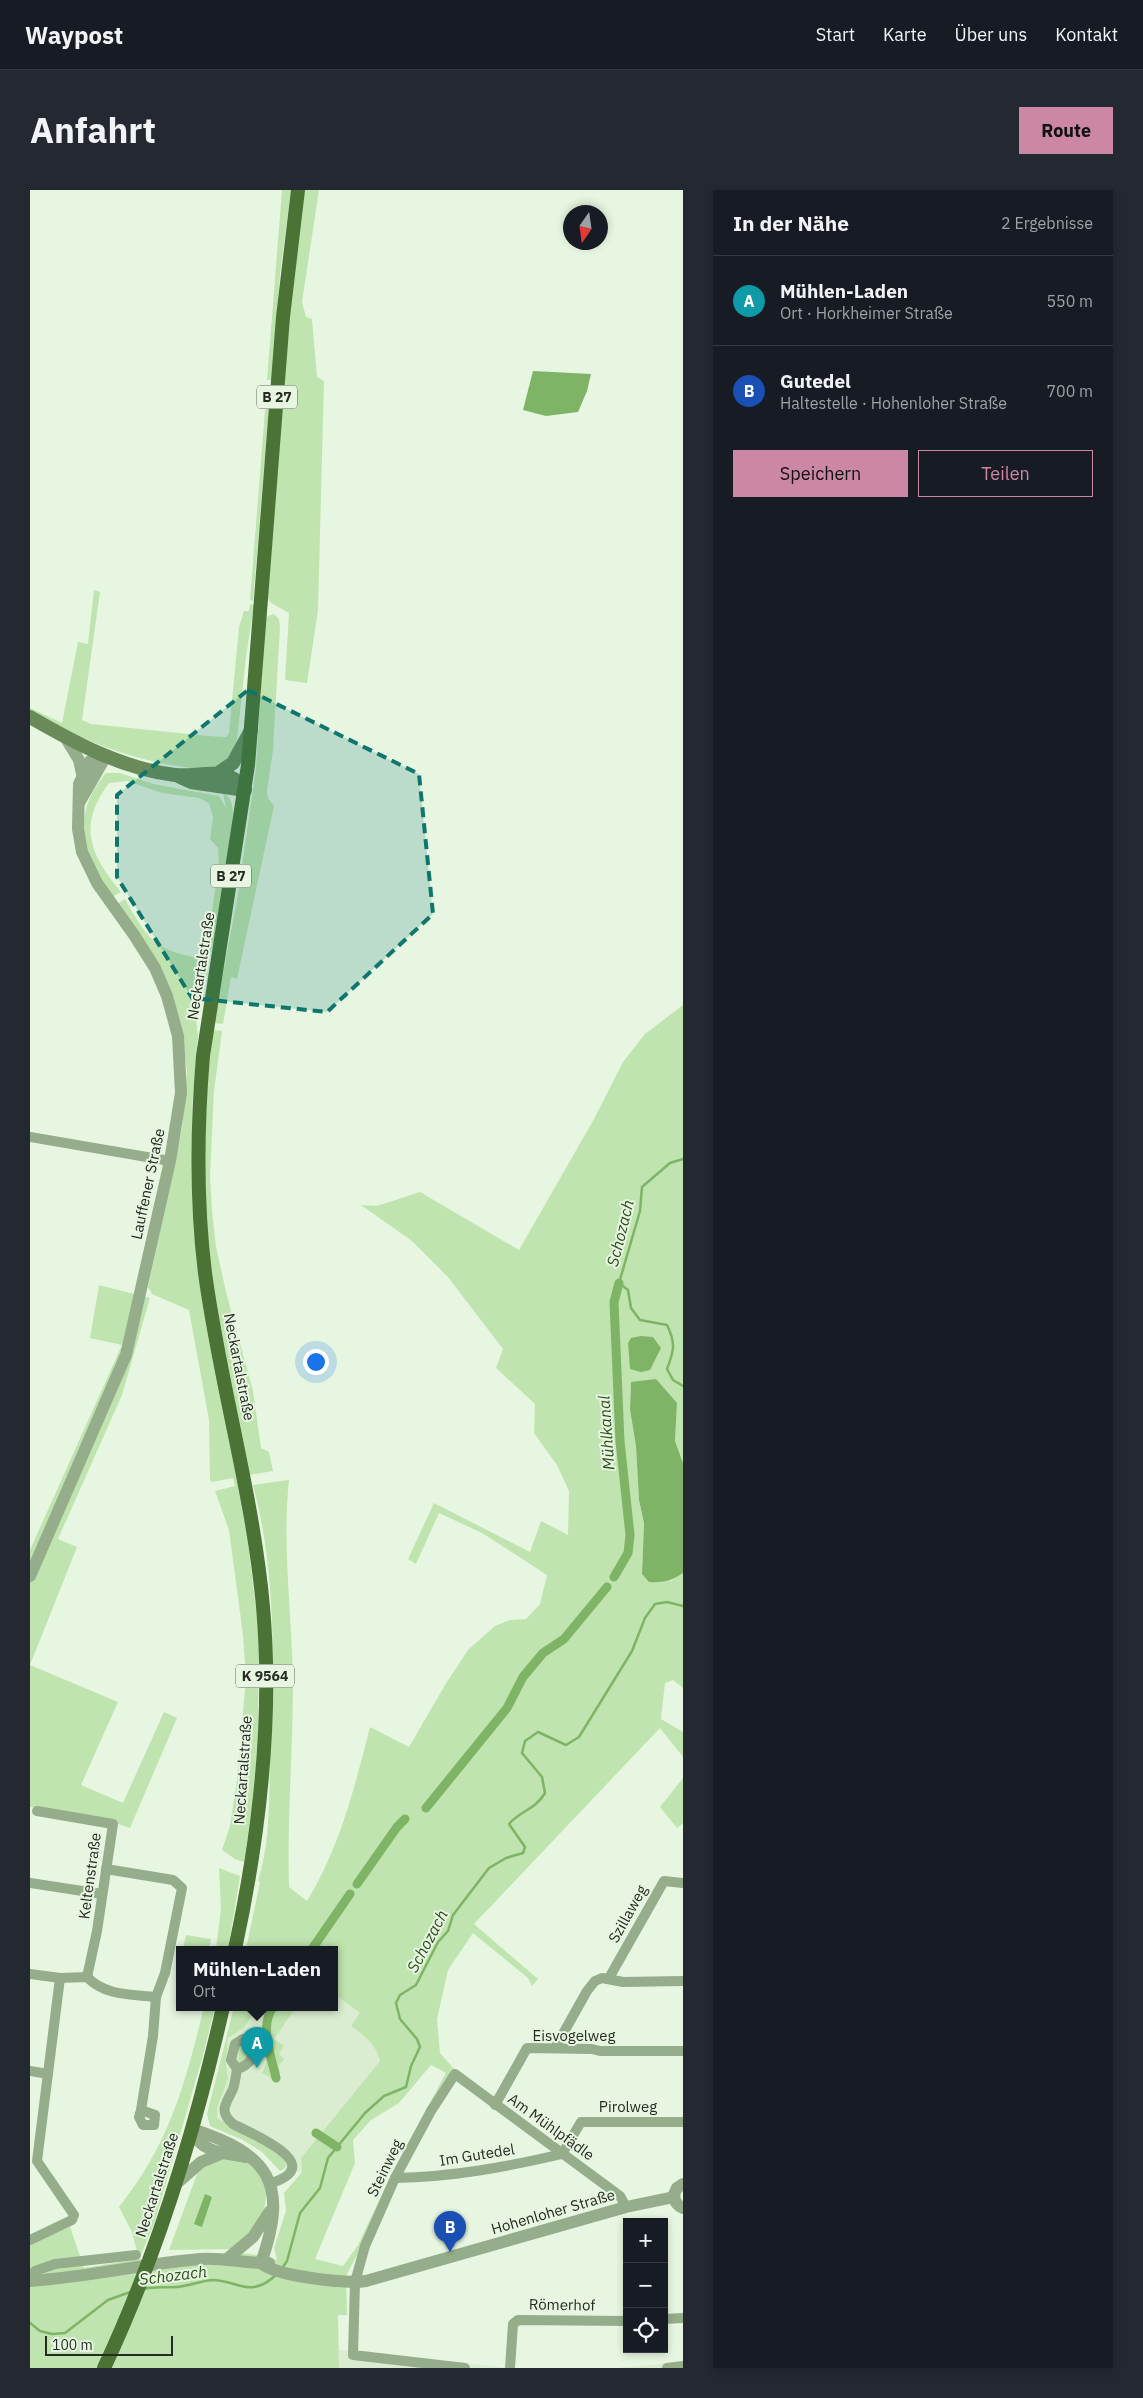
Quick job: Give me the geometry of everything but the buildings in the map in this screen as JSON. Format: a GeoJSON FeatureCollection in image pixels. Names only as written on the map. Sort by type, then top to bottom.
{"type":"FeatureCollection","features":[{"type":"Feature","properties":{"kind":"main road","name":"B 27"},"geometry":{"type":"LineString","coordinates":[[245,790],[283,317],[298,190]]}},
{"type":"Feature","properties":{"kind":"main road"},"geometry":{"type":"LineString","coordinates":[[30,718],[65,737],[133,766],[177,775],[217,774],[235,778],[245,790]]}},
{"type":"Feature","properties":{"kind":"main road"},"geometry":{"type":"LineString","coordinates":[[217,774],[233,762],[251,730]]}},
{"type":"Feature","properties":{"kind":"main road"},"geometry":{"type":"LineString","coordinates":[[177,775],[191,782],[245,790]]}},
{"type":"Feature","properties":{"kind":"main road","name":"Neckartalstraße"},"geometry":{"type":"LineString","coordinates":[[236,1946],[250,1867],[262,1760],[265,1676],[263,1617],[253,1527],[206,1274],[199,1196],[199,1098],[209,1014],[245,790]]}},
{"type":"Feature","properties":{"kind":"main road","name":"Neckartalstraße"},"geometry":{"type":"LineString","coordinates":[[104,2368],[130,2310],[176,2185],[222,2011]]}},
{"type":"Feature","properties":{"kind":"street"},"geometry":{"type":"LineString","coordinates":[[65,737],[78,760],[82,774]]}},
{"type":"Feature","properties":{"kind":"street"},"geometry":{"type":"LineString","coordinates":[[82,774],[90,761],[106,756]]}},
{"type":"Feature","properties":{"kind":"street"},"geometry":{"type":"LineString","coordinates":[[79,803],[106,756]]}},
{"type":"Feature","properties":{"kind":"street","name":"Lauffener Straße"},"geometry":{"type":"LineString","coordinates":[[30,1576],[126,1355],[170,1161],[181,1093],[178,1036],[167,996],[155,968],[90,872],[80,841],[79,784],[82,774]]}},
{"type":"Feature","properties":{"kind":"street"},"geometry":{"type":"LineString","coordinates":[[30,1137],[170,1161]]}},
{"type":"Feature","properties":{"kind":"street","name":"Keltenstraße"},"geometry":{"type":"LineString","coordinates":[[38,1811],[113,1824],[87,1977]]}},
{"type":"Feature","properties":{"kind":"street"},"geometry":{"type":"LineString","coordinates":[[106,1868],[173,1880],[182,1888],[164,1973],[156,1997],[153,2036],[141,2110]]}},
{"type":"Feature","properties":{"kind":"street","name":"Szillaweg"},"geometry":{"type":"LineString","coordinates":[[609,1978],[664,1881],[683,1883]]}},
{"type":"Feature","properties":{"kind":"street"},"geometry":{"type":"LineString","coordinates":[[30,1883],[102,1894]]}},
{"type":"Feature","properties":{"kind":"street"},"geometry":{"type":"LineString","coordinates":[[30,1974],[60,1978],[87,1977],[97,1987],[109,1991],[156,1997]]}},
{"type":"Feature","properties":{"kind":"street"},"geometry":{"type":"LineString","coordinates":[[30,2240],[72,2220],[74,2215],[33,2161],[48,2074],[60,1978]]}},
{"type":"Feature","properties":{"kind":"street"},"geometry":{"type":"LineString","coordinates":[[555,2048],[587,1991],[595,1981],[609,1978],[623,1982],[683,1981]]}},
{"type":"Feature","properties":{"kind":"street","name":"Eisvogelweg"},"geometry":{"type":"LineString","coordinates":[[495,2105],[528,2048],[592,2048],[600,2051],[683,2051]]}},
{"type":"Feature","properties":{"kind":"street"},"geometry":{"type":"LineString","coordinates":[[238,2069],[233,2087],[224,2107],[226,2118],[233,2124],[282,2150],[292,2165],[290,2172],[285,2178],[271,2183]]}},
{"type":"Feature","properties":{"kind":"street"},"geometry":{"type":"LineString","coordinates":[[30,2071],[48,2074]]}},
{"type":"Feature","properties":{"kind":"street","name":"Am Mühlpfädle"},"geometry":{"type":"LineString","coordinates":[[455,2074],[620,2196],[626,2207]]}},
{"type":"Feature","properties":{"kind":"street","name":"Steinweg"},"geometry":{"type":"LineString","coordinates":[[455,2074],[431,2111],[395,2178],[365,2246],[355,2282],[354,2356],[466,2368]]}},
{"type":"Feature","properties":{"kind":"street","name":"Pirolweg"},"geometry":{"type":"LineString","coordinates":[[562,2154],[582,2122],[683,2122]]}},
{"type":"Feature","properties":{"kind":"street"},"geometry":{"type":"LineString","coordinates":[[192,2129],[200,2143],[223,2153],[249,2157]]}},
{"type":"Feature","properties":{"kind":"street"},"geometry":{"type":"LineString","coordinates":[[192,2129],[233,2146],[259,2164],[271,2183],[274,2197],[265,2264]]}},
{"type":"Feature","properties":{"kind":"street"},"geometry":{"type":"LineString","coordinates":[[176,2185],[202,2162],[223,2153]]}},
{"type":"Feature","properties":{"kind":"street","name":"Im Gutedel"},"geometry":{"type":"LineString","coordinates":[[395,2178],[439,2176],[497,2169],[562,2154]]}},
{"type":"Feature","properties":{"kind":"street"},"geometry":{"type":"LineString","coordinates":[[683,2184],[677,2188],[674,2197],[676,2203],[683,2208]]}},
{"type":"Feature","properties":{"kind":"street","name":"Hohenloher Straße"},"geometry":{"type":"LineString","coordinates":[[265,2264],[308,2276],[355,2282],[380,2278],[626,2207],[674,2197]]}},
{"type":"Feature","properties":{"kind":"street"},"geometry":{"type":"LineString","coordinates":[[226,2259],[248,2242],[260,2228],[272,2206]]}},
{"type":"Feature","properties":{"kind":"street"},"geometry":{"type":"LineString","coordinates":[[260,2228],[254,2249],[265,2264]]}},
{"type":"Feature","properties":{"kind":"street"},"geometry":{"type":"LineString","coordinates":[[136,2255],[55,2264],[34,2271],[30,2280],[88,2276],[186,2261],[226,2259],[265,2264]]}},
{"type":"Feature","properties":{"kind":"street"},"geometry":{"type":"LineString","coordinates":[[668,2319],[683,2318]]}},
{"type":"Feature","properties":{"kind":"street","name":"Römerhof"},"geometry":{"type":"LineString","coordinates":[[510,2368],[513,2324],[518,2320],[623,2321]]}},
{"type":"Feature","properties":{"kind":"street"},"geometry":{"type":"LineString","coordinates":[[667,2368],[683,2366]]}},
{"type":"Feature","properties":{"kind":"highlighted area"},"geometry":{"type":"Polygon","coordinates":[[[248,690],[419,774],[433,914],[327,1012],[192,998],[117,877],[117,795],[248,690]]]}},
{"type":"Feature","properties":{"kind":"shaded area"},"geometry":{"type":"Polygon","coordinates":[[[282,190],[291,190],[280,274],[272,380],[267,380],[282,190]]]}},
{"type":"Feature","properties":{"kind":"shaded area"},"geometry":{"type":"Polygon","coordinates":[[[303,190],[319,190],[302,302],[306,317],[312,319],[317,377],[324,381],[318,610],[307,683],[285,680],[289,613],[271,603],[267,597],[286,346],[303,190]]]}},
{"type":"Feature","properties":{"kind":"shaded area"},"geometry":{"type":"Polygon","coordinates":[[[533,371],[591,374],[587,391],[578,412],[546,416],[523,410],[533,371]]]}},
{"type":"Feature","properties":{"kind":"shaded area"},"geometry":{"type":"Polygon","coordinates":[[[267,385],[271,385],[253,601],[250,600],[267,385]]]}},
{"type":"Feature","properties":{"kind":"shaded area"},"geometry":{"type":"Polygon","coordinates":[[[94,590],[100,592],[82,720],[91,724],[209,736],[226,737],[229,733],[239,627],[244,611],[249,611],[250,604],[254,605],[237,740],[234,750],[227,759],[229,761],[211,769],[198,769],[138,758],[83,738],[30,712],[30,708],[62,723],[78,642],[88,644],[94,590]]]}},
{"type":"Feature","properties":{"kind":"shaded area"},"geometry":{"type":"Polygon","coordinates":[[[274,614],[279,619],[280,627],[273,750],[267,791],[268,798],[274,806],[237,979],[231,977],[223,1024],[214,1023],[238,894],[256,768],[265,620],[268,616],[274,614]]]}},
{"type":"Feature","properties":{"kind":"shaded area"},"geometry":{"type":"Polygon","coordinates":[[[106,773],[120,773],[153,784],[219,796],[226,808],[223,793],[230,799],[232,807],[232,825],[214,941],[200,983],[196,1020],[198,1036],[192,1108],[192,1185],[243,1502],[259,1635],[258,1732],[254,1794],[244,1862],[235,1859],[222,1850],[230,1826],[237,1780],[246,1678],[243,1635],[229,1530],[215,1491],[235,1486],[233,1478],[212,1482],[210,1480],[209,1420],[189,1310],[152,1294],[148,1287],[182,1128],[187,1071],[180,1024],[117,904],[125,899],[147,934],[163,947],[187,956],[204,959],[219,867],[218,848],[210,839],[213,817],[209,803],[199,798],[162,793],[127,781],[109,783],[99,798],[93,813],[91,839],[102,865],[121,892],[112,897],[94,866],[84,836],[84,820],[87,805],[94,789],[106,773]]]}},
{"type":"Feature","properties":{"kind":"shaded area"},"geometry":{"type":"Polygon","coordinates":[[[683,1005],[683,1463],[675,1441],[677,1403],[631,1382],[630,1410],[636,1446],[639,1500],[644,1523],[642,1574],[671,1581],[683,1573],[683,1688],[673,1680],[665,1683],[661,1719],[683,1732],[683,1757],[660,1728],[474,1924],[538,1979],[532,1986],[528,1978],[473,1933],[448,1970],[437,2019],[440,2053],[454,2069],[346,2276],[347,2315],[338,2315],[339,2368],[30,2368],[30,2244],[70,2227],[84,2268],[139,2259],[167,2259],[236,2253],[277,2260],[274,2248],[286,2211],[284,2193],[302,2172],[301,2158],[380,2061],[376,2049],[351,2026],[360,2013],[338,1996],[338,1946],[247,1946],[267,1837],[273,1657],[270,1587],[261,1519],[253,1485],[289,1480],[287,1555],[293,1682],[289,1887],[307,1901],[329,1859],[345,1816],[370,1727],[409,1747],[468,1650],[495,1626],[510,1620],[526,1619],[540,1604],[547,1575],[482,1533],[439,1513],[416,1564],[408,1559],[434,1503],[530,1552],[541,1521],[568,1535],[569,1491],[557,1465],[534,1433],[535,1404],[496,1368],[503,1349],[448,1277],[412,1241],[361,1205],[377,1206],[420,1192],[519,1250],[594,1119],[623,1062],[645,1034],[683,1005]],[[431,2065],[399,2103],[371,2120],[353,2140],[355,2163],[315,2259],[343,2266],[358,2245],[392,2173],[446,2073],[431,2065]]]}},
{"type":"Feature","properties":{"kind":"shaded area"},"geometry":{"type":"Polygon","coordinates":[[[213,1030],[222,1031],[214,1091],[210,1176],[216,1247],[227,1296],[253,1391],[261,1448],[269,1452],[273,1471],[249,1475],[220,1328],[207,1239],[204,1186],[205,1134],[213,1030]]]}},
{"type":"Feature","properties":{"kind":"shaded area"},"geometry":{"type":"Polygon","coordinates":[[[99,1285],[150,1298],[122,1395],[58,1539],[77,1547],[30,1665],[30,1550],[122,1345],[90,1338],[99,1285]]]}},
{"type":"Feature","properties":{"kind":"shaded area"},"geometry":{"type":"Polygon","coordinates":[[[641,1336],[653,1337],[661,1348],[650,1370],[641,1372],[630,1369],[628,1343],[631,1338],[641,1336]]]}},
{"type":"Feature","properties":{"kind":"shaded area"},"geometry":{"type":"Polygon","coordinates":[[[656,1379],[677,1403],[675,1441],[683,1463],[683,1573],[671,1580],[649,1582],[642,1574],[644,1523],[639,1500],[636,1446],[630,1410],[631,1382],[656,1379]]]}},
{"type":"Feature","properties":{"kind":"shaded area"},"geometry":{"type":"Polygon","coordinates":[[[30,1665],[118,1702],[81,1785],[123,1803],[164,1712],[177,1718],[130,1828],[109,1821],[30,1807],[30,1665]]]}},
{"type":"Feature","properties":{"kind":"shaded area"},"geometry":{"type":"Polygon","coordinates":[[[683,1778],[683,1823],[677,1828],[660,1807],[683,1778]]]}},
{"type":"Feature","properties":{"kind":"shaded area"},"geometry":{"type":"Polygon","coordinates":[[[219,1868],[240,1876],[228,1946],[216,1946],[221,1909],[219,1868]]]}},
{"type":"Feature","properties":{"kind":"shaded area"},"geometry":{"type":"Polygon","coordinates":[[[186,1935],[211,1939],[210,1946],[184,1946],[186,1935]]]}},
{"type":"Feature","properties":{"kind":"shaded area"},"geometry":{"type":"Polygon","coordinates":[[[338,1995],[389,2027],[380,2061],[301,2158],[302,2172],[284,2169],[286,2164],[217,2119],[217,2108],[228,2079],[226,2065],[228,2038],[244,2028],[255,2011],[338,2011],[338,1995]]]}},
{"type":"Feature","properties":{"kind":"shaded area"},"geometry":{"type":"Polygon","coordinates":[[[203,2011],[214,2011],[154,2224],[139,2259],[132,2232],[119,2207],[151,2160],[174,2112],[190,2062],[203,2011]]]}},
{"type":"Feature","properties":{"kind":"shaded area"},"geometry":{"type":"Polygon","coordinates":[[[233,2011],[255,2011],[244,2028],[228,2038],[226,2065],[228,2079],[217,2108],[217,2118],[279,2153],[286,2164],[284,2169],[280,2171],[262,2152],[243,2140],[210,2126],[207,2114],[233,2011]]]}},
{"type":"Feature","properties":{"kind":"shaded area"},"geometry":{"type":"Polygon","coordinates":[[[270,2011],[293,2011],[274,2039],[284,2046],[279,2054],[284,2059],[279,2065],[280,2074],[273,2079],[262,2073],[267,2055],[266,2024],[270,2011]]]}},
{"type":"Feature","properties":{"kind":"shaded area"},"geometry":{"type":"Polygon","coordinates":[[[247,2042],[251,2046],[250,2055],[246,2062],[238,2064],[239,2046],[247,2042]]]}},
{"type":"Feature","properties":{"kind":"shaded area"},"geometry":{"type":"Polygon","coordinates":[[[225,2157],[251,2163],[266,2181],[265,2204],[261,2219],[251,2233],[235,2249],[169,2250],[197,2174],[206,2163],[225,2157]]]}},
{"type":"Feature","properties":{"kind":"shaded area"},"geometry":{"type":"Polygon","coordinates":[[[205,2194],[212,2197],[202,2227],[194,2224],[205,2194]]]}},
{"type":"Feature","properties":{"kind":"shaded area"},"geometry":{"type":"Polygon","coordinates":[[[339,2350],[481,2365],[506,2368],[339,2368],[339,2350]]]}},
{"type":"Feature","properties":{"kind":"shaded area"},"geometry":{"type":"Polygon","coordinates":[[[681,2362],[681,2368],[616,2368],[681,2362]]]}},
{"type":"Feature","properties":{"kind":"waterway","name":"Schozach"},"geometry":{"type":"LineString","coordinates":[[683,1159],[670,1163],[642,1187],[640,1211],[619,1283],[628,1290],[631,1308],[640,1320],[667,1325],[673,1342],[667,1369],[673,1380],[683,1386]]}},
{"type":"Feature","properties":{"kind":"waterway","name":"Mühlkanal"},"geometry":{"type":"LineString","coordinates":[[614,1577],[628,1553],[630,1535],[620,1441],[614,1302],[619,1283]]}},
{"type":"Feature","properties":{"kind":"waterway","name":"Mühlkanal"},"geometry":{"type":"LineString","coordinates":[[426,1808],[507,1708],[523,1677],[543,1653],[564,1639],[607,1587]]}},
{"type":"Feature","properties":{"kind":"waterway","name":"Schozach"},"geometry":{"type":"LineString","coordinates":[[282,2268],[287,2261],[300,2213],[320,2188],[328,2158],[365,2113],[384,2096],[406,2087],[411,2066],[420,2047],[417,2039],[400,2019],[396,2003],[400,1995],[416,1985],[438,1942],[448,1931],[453,1915],[489,1868],[506,1858],[523,1853],[525,1847],[509,1824],[537,1803],[545,1793],[542,1777],[522,1753],[525,1741],[538,1732],[566,1745],[579,1737],[632,1651],[645,1618],[655,1604],[667,1602],[683,1606]]}},
{"type":"Feature","properties":{"kind":"waterway","name":"Mühlkanal"},"geometry":{"type":"LineString","coordinates":[[357,1884],[397,1827],[405,1819]]}},
{"type":"Feature","properties":{"kind":"waterway","name":"Mühlkanal"},"geometry":{"type":"LineString","coordinates":[[314,1946],[350,1894]]}},
{"type":"Feature","properties":{"kind":"waterway","name":"Mühlkanal"},"geometry":{"type":"LineString","coordinates":[[271,2011],[266,2032],[276,2078]]}},
{"type":"Feature","properties":{"kind":"waterway","name":"Mühlkanal"},"geometry":{"type":"LineString","coordinates":[[316,2133],[337,2147]]}},
{"type":"Feature","properties":{"kind":"waterway","name":"Schozach"},"geometry":{"type":"LineString","coordinates":[[143,2289],[181,2286],[212,2280],[251,2287],[268,2282],[277,2274]]}},
{"type":"Feature","properties":{"kind":"waterway","name":"Schozach"},"geometry":{"type":"LineString","coordinates":[[30,2323],[40,2331],[52,2334],[65,2333],[108,2300],[133,2291]]}},
{"type":"Feature","properties":{"kind":"place","name":"Mühlen-Laden"},"geometry":{"type":"Point","coordinates":[257,2068]}},
{"type":"Feature","properties":{"kind":"place","name":"Gutedel"},"geometry":{"type":"Point","coordinates":[450,2252]}}]}
